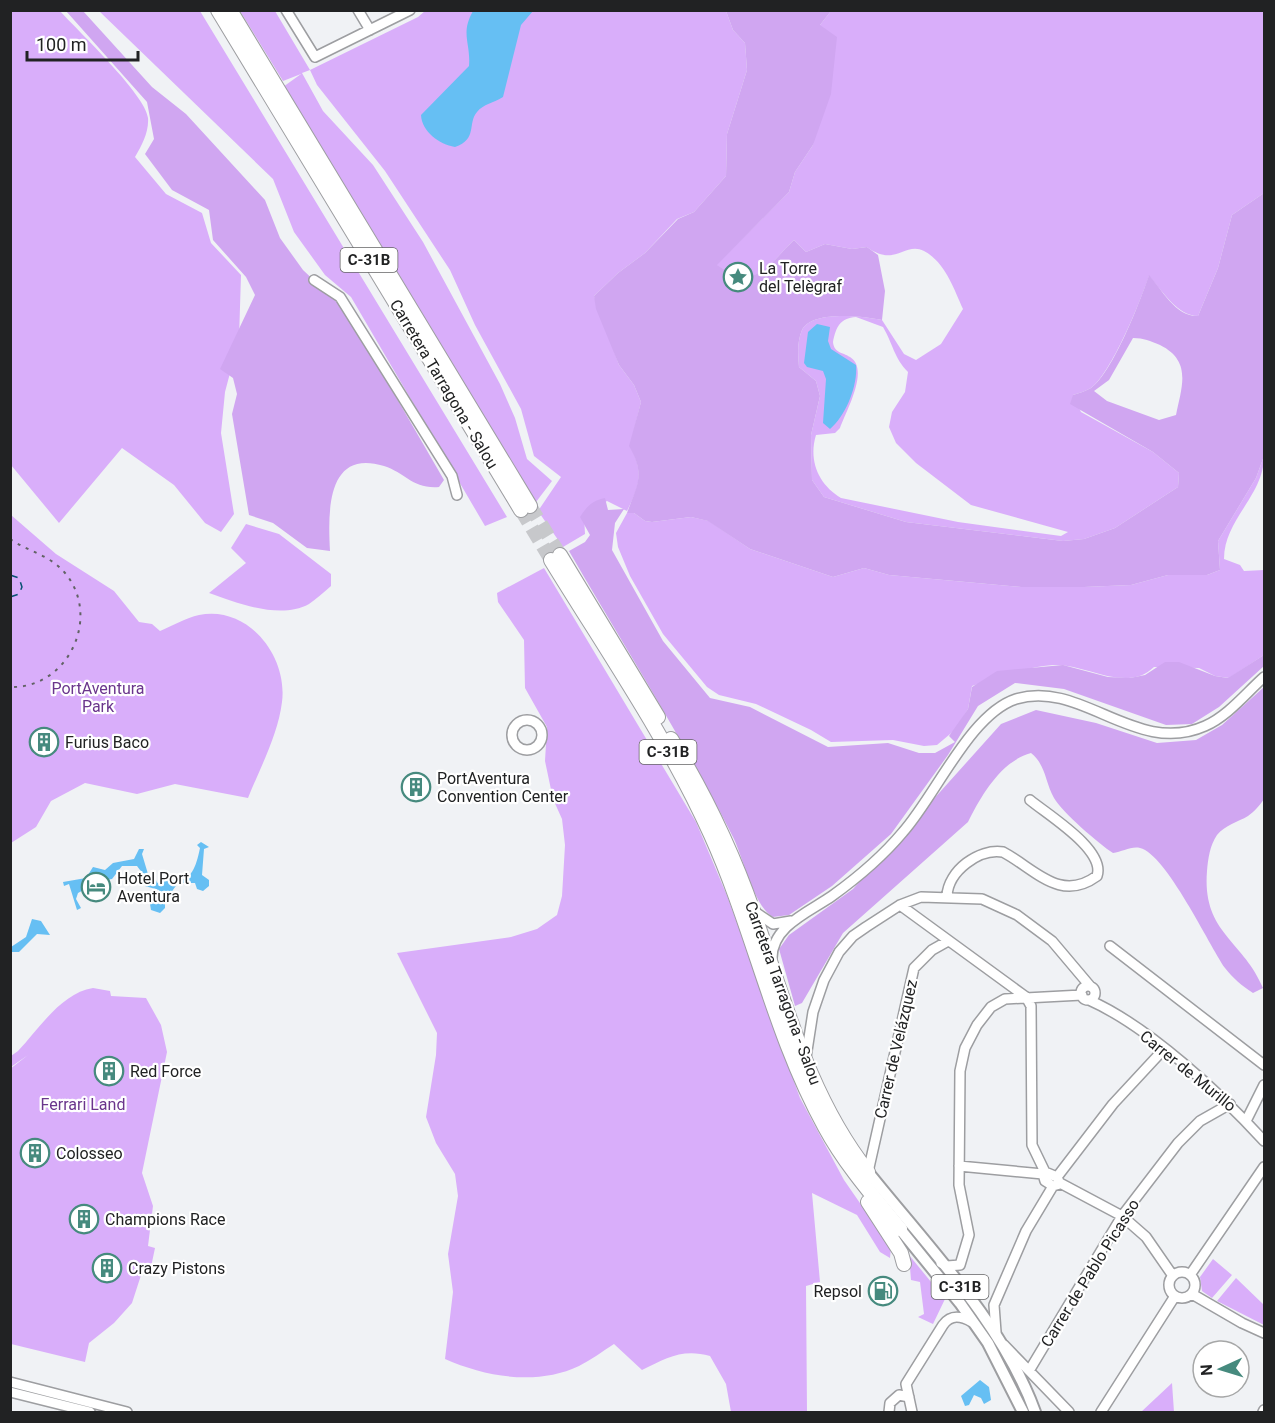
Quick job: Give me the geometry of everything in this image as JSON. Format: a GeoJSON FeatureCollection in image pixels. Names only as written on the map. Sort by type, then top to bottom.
{"type":"FeatureCollection","features":[{"type":"Feature","properties":{"kind":"highway","name":"Carretera Tarragona - Salou"},"geometry":{"type":"LineString","coordinates":[[218,10],[525,508],[230,10]]}},
{"type":"Feature","properties":{"kind":"highway","name":"Carretera Tarragona - Salou"},"geometry":{"type":"LineString","coordinates":[[868,1172],[843,1137],[806,1062],[752,908],[715,819],[683,760],[555,558],[669,755],[711,834],[743,913],[791,1052],[824,1126],[858,1177],[900,1229]]}},
{"type":"Feature","properties":{"kind":"highway"},"geometry":{"type":"LineString","coordinates":[[824,1126],[833,1149],[901,1253],[904,1264]]}},
{"type":"Feature","properties":{"kind":"main road","name":"Carretera Tarragona - Salou"},"geometry":{"type":"LineString","coordinates":[[868,1172],[1000,1341],[1035,1413]]}},
{"type":"Feature","properties":{"kind":"main road","name":"Carretera Tarragona - Salou"},"geometry":{"type":"LineString","coordinates":[[900,1229],[975,1324],[1002,1367],[1023,1413]]}},
{"type":"Feature","properties":{"kind":"street"},"geometry":{"type":"LineString","coordinates":[[286,10],[315,57],[410,10]]}},
{"type":"Feature","properties":{"kind":"street"},"geometry":{"type":"LineString","coordinates":[[358,10],[370,30]]}},
{"type":"Feature","properties":{"kind":"street"},"geometry":{"type":"LineString","coordinates":[[314,280],[340,297],[452,476],[458,495]]}},
{"type":"Feature","properties":{"kind":"street"},"geometry":{"type":"LineString","coordinates":[[771,963],[773,942],[778,935],[855,878],[903,833],[979,725],[1006,703],[1036,696],[1052,697],[1137,729],[1164,734],[1178,733],[1205,726],[1220,717],[1264,677]]}},
{"type":"Feature","properties":{"kind":"street"},"geometry":{"type":"LineString","coordinates":[[947,896],[947,888],[964,867],[979,855],[994,851],[1014,858],[1052,882],[1065,887],[1077,886],[1097,876],[1098,863],[1089,848],[1030,800]]}},
{"type":"Feature","properties":{"kind":"street","name":"Carrer de Murillo"},"geometry":{"type":"LineString","coordinates":[[806,1062],[811,1020],[824,980],[839,952],[853,936],[900,904],[921,897],[947,896],[982,899],[1017,915],[1052,941],[1079,976],[1088,993],[1164,1049],[1230,1104],[1264,1141]]}},
{"type":"Feature","properties":{"kind":"street"},"geometry":{"type":"LineString","coordinates":[[900,904],[948,942],[1026,997],[1031,1006],[1032,1145],[1044,1173]]}},
{"type":"Feature","properties":{"kind":"street"},"geometry":{"type":"LineString","coordinates":[[752,908],[762,919],[773,924],[785,923],[807,914]]}},
{"type":"Feature","properties":{"kind":"street","name":"Carrer de Velázquez"},"geometry":{"type":"LineString","coordinates":[[868,1172],[914,968],[932,950],[948,942]]}},
{"type":"Feature","properties":{"kind":"street"},"geometry":{"type":"LineString","coordinates":[[1110,946],[1264,1065]]}},
{"type":"Feature","properties":{"kind":"street"},"geometry":{"type":"LineString","coordinates":[[939,1261],[947,1266],[960,1265],[969,1235],[959,1185],[960,1071],[964,1048],[976,1025],[991,1007],[1005,999],[1088,993]]}},
{"type":"Feature","properties":{"kind":"street"},"geometry":{"type":"LineString","coordinates":[[793,1026],[803,1029],[811,1020]]}},
{"type":"Feature","properties":{"kind":"street"},"geometry":{"type":"LineString","coordinates":[[1069,1413],[1000,1341],[994,1305],[1026,1231],[1057,1182],[1113,1104],[1164,1049]]}},
{"type":"Feature","properties":{"kind":"street"},"geometry":{"type":"LineString","coordinates":[[1246,1121],[1264,1085]]}},
{"type":"Feature","properties":{"kind":"street","name":"Carrer de Pablo Picasso"},"geometry":{"type":"LineString","coordinates":[[1029,1371],[1122,1216],[1178,1143],[1200,1120],[1230,1104]]}},
{"type":"Feature","properties":{"kind":"street"},"geometry":{"type":"LineString","coordinates":[[959,1166],[1044,1173],[1122,1216],[1146,1237],[1173,1276],[1170,1287],[1175,1296],[1182,1298],[1192,1294],[1195,1286],[1190,1275],[1182,1272],[1173,1276]]}},
{"type":"Feature","properties":{"kind":"street"},"geometry":{"type":"LineString","coordinates":[[1190,1275],[1264,1167]]}},
{"type":"Feature","properties":{"kind":"street"},"geometry":{"type":"LineString","coordinates":[[1192,1294],[1264,1333]]}},
{"type":"Feature","properties":{"kind":"street"},"geometry":{"type":"LineString","coordinates":[[1093,1413],[1102,1409],[1175,1296]]}},
{"type":"Feature","properties":{"kind":"street"},"geometry":{"type":"LineString","coordinates":[[912,1413],[906,1384],[946,1321],[963,1317],[975,1324]]}},
{"type":"Feature","properties":{"kind":"street"},"geometry":{"type":"LineString","coordinates":[[10,1382],[127,1413]]}},
{"type":"Feature","properties":{"kind":"street"},"geometry":{"type":"LineString","coordinates":[[10,1392],[90,1413]]}},
{"type":"Feature","properties":{"kind":"street"},"geometry":{"type":"LineString","coordinates":[[889,1413],[890,1404],[899,1395],[909,1397]]}},
{"type":"Feature","properties":{"kind":"green space"},"geometry":{"type":"Polygon","coordinates":[[[11,11],[60,11],[124,79],[136,94],[148,118],[146,133],[135,157],[166,194],[202,213],[211,243],[241,275],[239,339],[225,392],[221,433],[234,514],[221,532],[205,523],[174,485],[122,448],[59,523],[11,465],[11,11]]]}},
{"type":"Feature","properties":{"kind":"green space"},"geometry":{"type":"Polygon","coordinates":[[[99,11],[200,11],[507,517],[485,526],[351,297],[325,275],[294,232],[273,179],[99,11]]]}},
{"type":"Feature","properties":{"kind":"green space"},"geometry":{"type":"Polygon","coordinates":[[[240,11],[275,11],[310,70],[302,73],[323,111],[373,165],[423,242],[500,384],[515,418],[527,459],[552,481],[536,502],[283,87],[301,74],[283,81],[240,11]]]}},
{"type":"Feature","properties":{"kind":"green space"},"geometry":{"type":"Polygon","coordinates":[[[425,11],[726,11],[733,30],[745,43],[747,70],[727,134],[726,176],[694,212],[677,219],[645,253],[618,273],[594,296],[619,365],[634,385],[641,402],[630,446],[637,463],[639,478],[627,511],[607,501],[584,515],[585,534],[563,547],[538,511],[561,477],[534,456],[521,409],[475,325],[450,270],[385,171],[317,85],[310,70],[418,17],[425,11]]]}},
{"type":"Feature","properties":{"kind":"green space"},"geometry":{"type":"Polygon","coordinates":[[[831,11],[1264,11],[1264,193],[1232,215],[1218,268],[1198,316],[1183,312],[1149,276],[1124,336],[1108,367],[1091,388],[1073,395],[1081,412],[1153,452],[1179,473],[1178,487],[1115,528],[1084,539],[1063,541],[906,522],[824,497],[812,480],[811,435],[820,396],[816,381],[799,367],[798,353],[802,330],[816,319],[827,317],[851,316],[882,320],[904,354],[916,360],[941,344],[963,309],[938,262],[924,251],[917,249],[885,255],[867,247],[852,249],[825,244],[806,252],[794,240],[768,267],[752,276],[731,272],[716,265],[789,192],[795,172],[813,145],[820,25],[831,11]],[[856,317],[842,321],[836,332],[834,346],[856,363],[858,371],[855,391],[840,428],[835,433],[816,435],[813,454],[817,471],[833,493],[841,498],[958,522],[1061,536],[1068,532],[971,505],[916,463],[896,443],[889,427],[892,412],[905,392],[908,372],[903,367],[883,327],[856,317]]]}},
{"type":"Feature","properties":{"kind":"green space"},"geometry":{"type":"Polygon","coordinates":[[[1264,456],[1258,483],[1230,532],[1224,559],[1240,565],[1244,571],[1264,570],[1264,655],[1229,678],[1215,676],[1199,668],[1154,667],[1143,675],[1131,678],[1118,678],[1079,668],[1053,665],[1022,670],[972,686],[968,709],[956,729],[937,745],[924,746],[893,740],[831,742],[756,704],[719,695],[707,687],[663,634],[630,576],[618,547],[616,533],[627,513],[634,513],[645,521],[652,522],[691,517],[709,521],[750,549],[833,577],[864,568],[889,575],[1021,587],[1131,585],[1168,575],[1207,575],[1220,570],[1218,541],[1256,478],[1264,456]]]}},
{"type":"Feature","properties":{"kind":"green space","name":"PortAventura Park"},"geometry":{"type":"Polygon","coordinates":[[[11,515],[56,554],[114,591],[139,622],[152,624],[160,631],[194,616],[217,614],[233,618],[248,626],[261,638],[278,668],[282,685],[282,702],[273,739],[248,798],[175,784],[137,794],[85,783],[51,801],[36,827],[11,843],[11,515]]]}},
{"type":"Feature","properties":{"kind":"green space"},"geometry":{"type":"Polygon","coordinates":[[[246,524],[279,534],[331,574],[331,586],[309,604],[298,609],[285,610],[259,608],[209,593],[246,563],[231,548],[246,524]]]}},
{"type":"Feature","properties":{"kind":"green space"},"geometry":{"type":"Polygon","coordinates":[[[544,568],[696,822],[728,898],[800,1098],[844,1180],[891,1248],[890,1258],[880,1252],[857,1215],[812,1193],[820,1282],[806,1286],[807,1412],[731,1412],[726,1384],[710,1356],[700,1354],[675,1356],[642,1370],[614,1344],[579,1366],[546,1376],[529,1377],[494,1374],[445,1359],[453,1292],[448,1254],[458,1196],[455,1174],[436,1143],[426,1117],[436,1055],[437,1033],[397,953],[511,937],[537,929],[557,915],[562,896],[565,845],[562,819],[553,799],[545,761],[547,727],[525,688],[524,640],[498,602],[497,593],[544,568]]]}},
{"type":"Feature","properties":{"kind":"green space","name":"Ferrari Land"},"geometry":{"type":"Polygon","coordinates":[[[93,988],[110,991],[111,996],[146,998],[161,1025],[167,1052],[142,1173],[153,1206],[148,1246],[155,1248],[151,1267],[143,1269],[132,1303],[114,1323],[89,1343],[85,1362],[11,1344],[10,1069],[28,1055],[11,1067],[11,1056],[51,1013],[81,991],[93,988]]]}},
{"type":"Feature","properties":{"kind":"green space"},"geometry":{"type":"Polygon","coordinates":[[[909,1255],[945,1299],[933,1324],[918,1317],[924,1314],[920,1282],[911,1280],[909,1255]]]}},
{"type":"Feature","properties":{"kind":"green space"},"geometry":{"type":"Polygon","coordinates":[[[1213,1259],[1232,1275],[1212,1298],[1202,1291],[1200,1277],[1213,1259]]]}},
{"type":"Feature","properties":{"kind":"green space"},"geometry":{"type":"Polygon","coordinates":[[[1236,1278],[1264,1305],[1264,1325],[1217,1301],[1236,1278]]]}},
{"type":"Feature","properties":{"kind":"green space"},"geometry":{"type":"Polygon","coordinates":[[[1172,1383],[1174,1412],[1141,1412],[1172,1383]]]}},
{"type":"Feature","properties":{"kind":"shaded area"},"geometry":{"type":"Polygon","coordinates":[[[66,11],[83,11],[152,87],[186,114],[265,200],[280,238],[303,270],[340,305],[378,366],[444,480],[439,487],[422,486],[384,466],[365,463],[351,466],[341,475],[334,488],[329,519],[330,551],[307,548],[273,523],[249,515],[232,414],[237,394],[233,378],[220,369],[255,295],[246,277],[213,240],[209,210],[172,190],[145,154],[154,139],[147,102],[66,11]]]}},
{"type":"Feature","properties":{"kind":"shaded area"},"geometry":{"type":"Polygon","coordinates":[[[726,11],[831,11],[820,25],[837,37],[831,94],[813,145],[795,172],[789,192],[717,265],[742,276],[752,275],[768,267],[794,240],[806,252],[825,244],[852,249],[867,247],[878,255],[885,291],[882,320],[839,316],[816,319],[802,330],[799,339],[799,367],[816,381],[820,396],[811,435],[812,480],[824,497],[906,522],[1063,541],[1084,539],[1115,528],[1178,487],[1179,473],[1153,452],[1070,404],[1073,395],[1091,388],[1108,367],[1125,336],[1149,275],[1176,307],[1190,315],[1198,316],[1218,268],[1232,215],[1264,193],[1264,456],[1256,478],[1218,541],[1220,570],[1207,575],[1168,575],[1131,585],[1084,587],[1021,587],[889,575],[864,568],[833,577],[750,549],[708,521],[691,517],[652,522],[645,521],[634,513],[627,513],[638,480],[637,465],[629,446],[641,402],[634,385],[619,365],[596,309],[594,296],[618,273],[645,253],[678,219],[694,212],[726,176],[727,134],[747,70],[745,43],[733,30],[726,11]],[[1133,338],[1109,380],[1094,391],[1107,401],[1159,420],[1176,415],[1182,384],[1181,367],[1177,359],[1160,345],[1133,338]]]}},
{"type":"Feature","properties":{"kind":"shaded area"},"geometry":{"type":"Polygon","coordinates":[[[605,498],[608,510],[624,509],[615,523],[612,550],[663,641],[710,698],[750,707],[828,747],[888,743],[919,753],[935,753],[955,742],[949,736],[968,709],[972,687],[997,671],[1063,665],[1108,677],[1130,678],[1145,675],[1165,662],[1179,662],[1215,676],[1228,678],[1264,655],[1264,666],[1219,707],[1192,724],[1166,725],[1064,689],[1015,683],[978,706],[948,755],[891,834],[832,886],[789,915],[773,917],[760,903],[733,837],[694,764],[569,551],[585,542],[590,535],[580,517],[582,513],[593,502],[605,498]]]}},
{"type":"Feature","properties":{"kind":"shaded area"},"geometry":{"type":"Polygon","coordinates":[[[1264,687],[1264,799],[1250,814],[1217,835],[1211,848],[1207,871],[1207,892],[1217,923],[1255,972],[1263,988],[1253,993],[1228,972],[1174,883],[1150,854],[1140,848],[1130,848],[1113,853],[1065,811],[1054,798],[1040,763],[1031,753],[1020,757],[1001,771],[979,801],[968,822],[843,933],[802,1003],[795,1006],[779,949],[789,935],[853,889],[1001,724],[1036,710],[1096,723],[1157,743],[1196,740],[1222,725],[1264,687]]]}},
{"type":"Feature","properties":{"kind":"water"},"geometry":{"type":"Polygon","coordinates":[[[473,11],[533,11],[521,25],[503,97],[479,109],[467,140],[455,147],[432,136],[424,127],[421,115],[469,66],[467,26],[473,11]]]}},
{"type":"Feature","properties":{"kind":"water"},"geometry":{"type":"Polygon","coordinates":[[[817,324],[830,327],[828,341],[831,349],[856,365],[855,382],[850,400],[830,429],[823,423],[826,379],[823,371],[807,367],[804,363],[808,332],[817,324]]]}},
{"type":"Feature","properties":{"kind":"water"},"geometry":{"type":"Polygon","coordinates":[[[201,842],[209,847],[204,849],[202,875],[209,880],[209,886],[203,891],[197,889],[195,883],[178,883],[170,894],[163,895],[165,908],[160,913],[151,910],[150,904],[159,897],[159,890],[145,886],[146,878],[137,866],[122,866],[112,879],[100,881],[78,893],[76,899],[81,908],[77,910],[69,884],[64,886],[63,882],[86,878],[93,867],[105,870],[113,863],[134,859],[139,849],[144,849],[142,854],[148,874],[155,877],[157,883],[165,879],[180,880],[186,878],[193,870],[200,848],[197,845],[201,842]]]}},
{"type":"Feature","properties":{"kind":"water"},"geometry":{"type":"Polygon","coordinates":[[[32,919],[41,921],[50,935],[37,934],[19,952],[11,952],[11,947],[26,937],[32,919]]]}},
{"type":"Feature","properties":{"kind":"water"},"geometry":{"type":"Polygon","coordinates":[[[980,1380],[989,1387],[991,1400],[984,1404],[981,1398],[974,1395],[969,1405],[965,1406],[961,1396],[980,1380]]]}},
{"type":"Feature","properties":{"kind":"ferry route"},"geometry":{"type":"LineString","coordinates":[[10,575],[19,578],[22,587],[19,594],[10,597]]}},
{"type":"Feature","properties":{"kind":"tunnel"},"geometry":{"type":"LineString","coordinates":[[530,506],[560,555]]}},
{"type":"Feature","properties":{"kind":"tunnel"},"geometry":{"type":"LineString","coordinates":[[521,510],[551,560]]}},
{"type":"Feature","properties":{"kind":"railway"},"geometry":{"type":"LineString","coordinates":[[10,539],[46,558],[65,573],[76,591],[80,610],[79,629],[73,647],[63,663],[48,676],[31,684],[10,687]]}},
{"type":"Feature","properties":{"kind":"place","name":"La Torre del Telègraf"},"geometry":{"type":"Point","coordinates":[738,277]}},
{"type":"Feature","properties":{"kind":"place","name":"Furius Baco"},"geometry":{"type":"Point","coordinates":[44,742]}},
{"type":"Feature","properties":{"kind":"place","name":"PortAventura Convention Center"},"geometry":{"type":"Point","coordinates":[416,787]}},
{"type":"Feature","properties":{"kind":"place","name":"Hotel Port Aventura"},"geometry":{"type":"Point","coordinates":[96,887]}},
{"type":"Feature","properties":{"kind":"place","name":"Red Force"},"geometry":{"type":"Point","coordinates":[109,1071]}},
{"type":"Feature","properties":{"kind":"place","name":"Colosseo"},"geometry":{"type":"Point","coordinates":[35,1153]}},
{"type":"Feature","properties":{"kind":"place","name":"Champions Race"},"geometry":{"type":"Point","coordinates":[84,1219]}},
{"type":"Feature","properties":{"kind":"place","name":"Crazy Pistons"},"geometry":{"type":"Point","coordinates":[107,1268]}},
{"type":"Feature","properties":{"kind":"place","name":"Repsol"},"geometry":{"type":"Point","coordinates":[883,1291]}}]}
